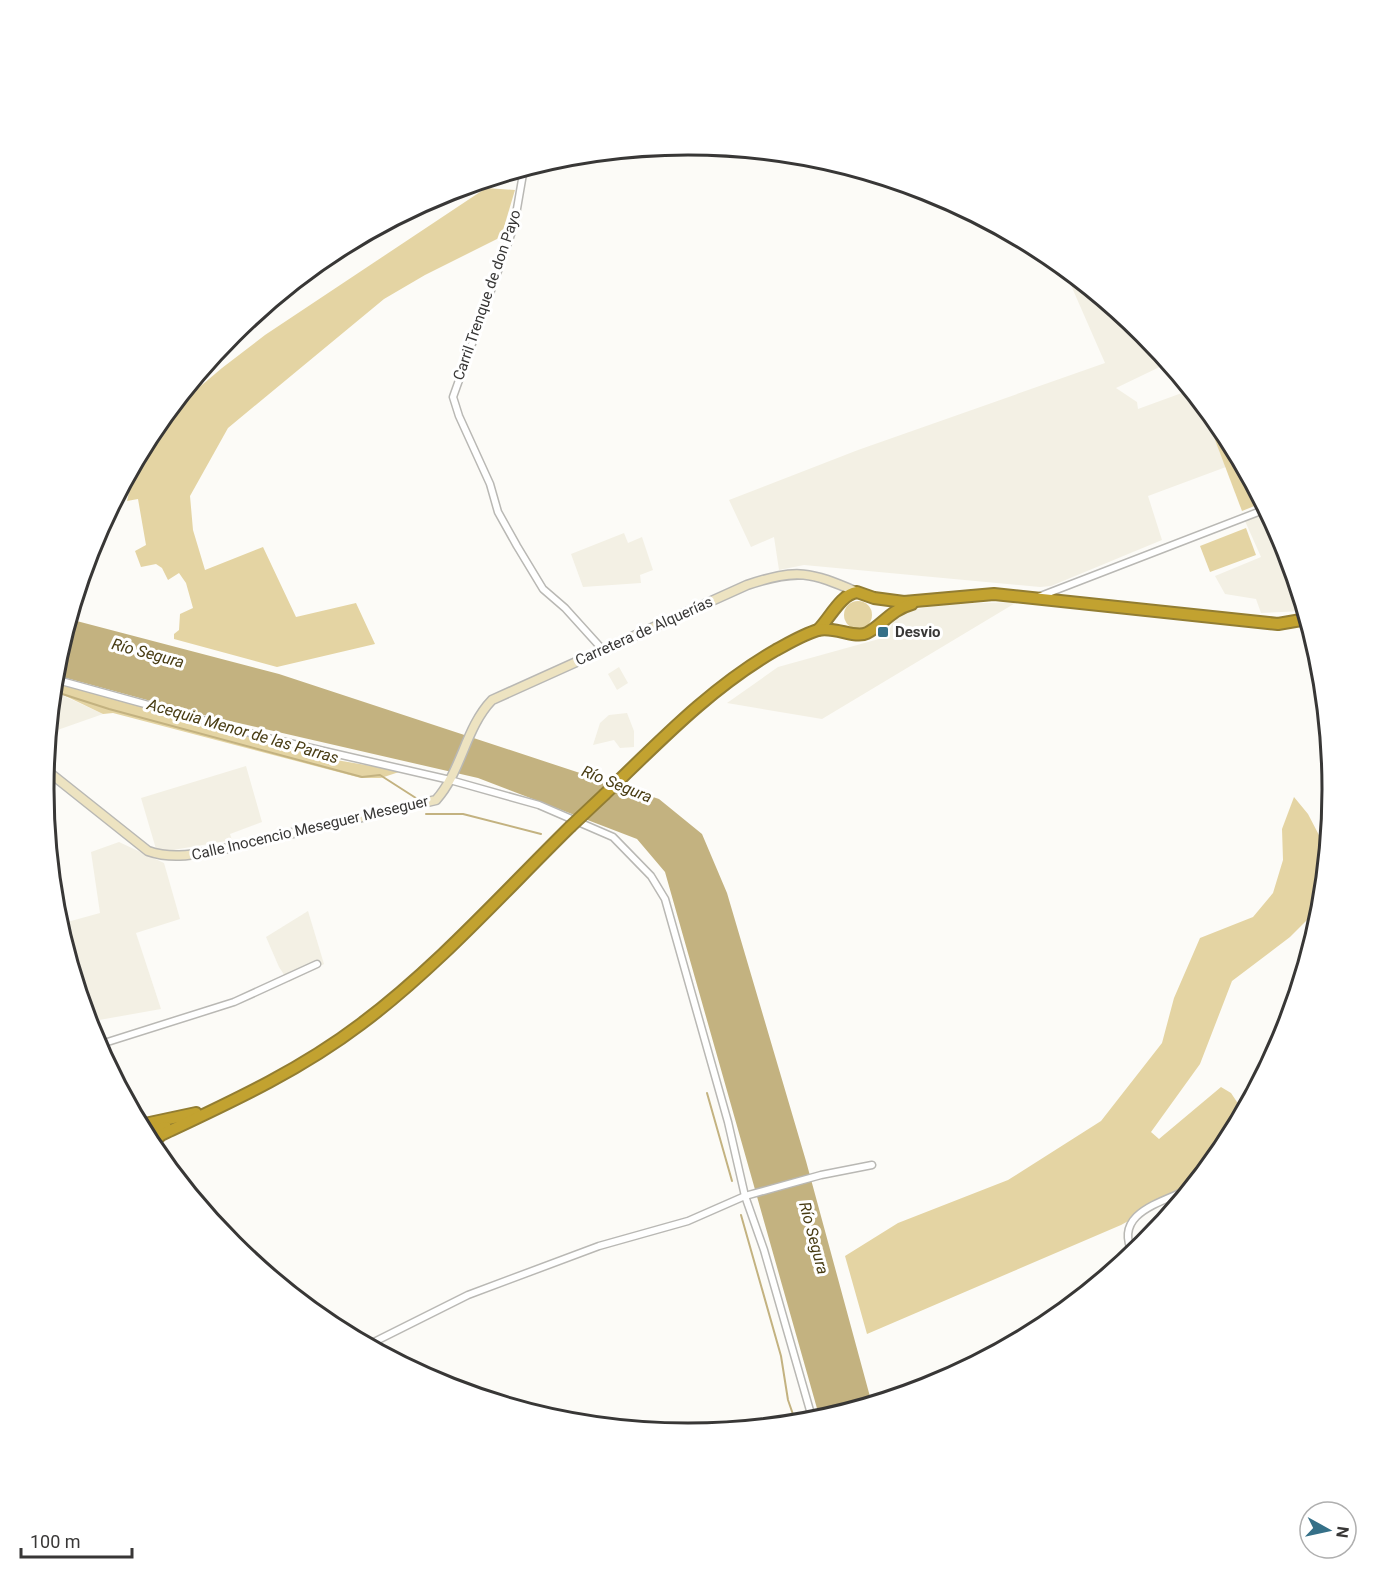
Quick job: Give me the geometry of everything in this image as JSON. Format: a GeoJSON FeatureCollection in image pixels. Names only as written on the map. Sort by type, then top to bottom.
{"type":"FeatureCollection","features":[{"type":"Feature","properties":{"kind":"highway"},"geometry":{"type":"LineString","coordinates":[[159,1137],[233,1101],[315,1056],[361,1024],[405,987],[710,694],[765,657],[818,630],[847,595],[857,592],[874,598],[904,602],[993,594],[1278,624],[1299,620]]}},
{"type":"Feature","properties":{"kind":"highway"},"geometry":{"type":"LineString","coordinates":[[818,630],[844,630],[862,635],[873,629],[880,610],[874,598]]}},
{"type":"Feature","properties":{"kind":"highway"},"geometry":{"type":"LineString","coordinates":[[877,623],[906,605],[927,600]]}},
{"type":"Feature","properties":{"kind":"highway"},"geometry":{"type":"LineString","coordinates":[[838,606],[838,621],[844,630]]}},
{"type":"Feature","properties":{"kind":"highway"},"geometry":{"type":"LineString","coordinates":[[150,1123],[175,1119],[233,1101]]}},
{"type":"Feature","properties":{"kind":"highway"},"geometry":{"type":"LineString","coordinates":[[154,1130],[233,1101]]}},
{"type":"Feature","properties":{"kind":"street","name":"Carril Trenque de don Payo"},"geometry":{"type":"LineString","coordinates":[[522,177],[513,226],[453,397],[459,416],[490,484],[498,512],[543,590],[565,608],[603,650]]}},
{"type":"Feature","properties":{"kind":"street"},"geometry":{"type":"LineString","coordinates":[[1034,598],[1258,512]]}},
{"type":"Feature","properties":{"kind":"street","name":"Carretera de Alquerías"},"geometry":{"type":"LineString","coordinates":[[450,780],[472,729],[481,712],[492,700],[767,579],[800,574],[834,580],[857,592]]}},
{"type":"Feature","properties":{"kind":"street"},"geometry":{"type":"LineString","coordinates":[[834,580],[838,606]]}},
{"type":"Feature","properties":{"kind":"street"},"geometry":{"type":"LineString","coordinates":[[63,682],[272,739],[450,780],[539,805],[613,837],[651,876],[665,898],[728,1122],[745,1196],[764,1250],[810,1411]]}},
{"type":"Feature","properties":{"kind":"street","name":"Calle Inocencio Meseguer Meseguer"},"geometry":{"type":"LineString","coordinates":[[54,777],[138,845],[160,855],[182,857],[436,800],[450,780]]}},
{"type":"Feature","properties":{"kind":"street"},"geometry":{"type":"LineString","coordinates":[[107,1042],[234,1002],[317,964]]}},
{"type":"Feature","properties":{"kind":"street"},"geometry":{"type":"LineString","coordinates":[[376,1341],[468,1295],[599,1246],[688,1221],[745,1196],[821,1175],[872,1165]]}},
{"type":"Feature","properties":{"kind":"street"},"geometry":{"type":"LineString","coordinates":[[1128,1245],[1128,1226],[1136,1214],[1174,1196]]}},
{"type":"Feature","properties":{"kind":"shaded area"},"geometry":{"type":"Polygon","coordinates":[[[485,189],[515,190],[501,237],[425,275],[384,299],[228,428],[190,496],[193,530],[205,570],[263,547],[296,617],[356,603],[375,644],[277,667],[174,639],[174,634],[179,630],[180,614],[193,608],[186,583],[179,573],[168,580],[162,568],[156,564],[141,567],[135,551],[146,545],[138,499],[127,501],[130,489],[139,473],[195,391],[265,335],[485,189]]]}},
{"type":"Feature","properties":{"kind":"shaded area"},"geometry":{"type":"Polygon","coordinates":[[[1070,283],[1106,312],[1161,367],[1116,388],[1137,402],[1138,409],[1183,393],[1213,435],[1226,467],[1148,496],[1162,540],[1051,586],[1040,587],[804,565],[779,570],[774,537],[751,547],[729,500],[858,450],[1105,363],[1070,283]]]}},
{"type":"Feature","properties":{"kind":"shaded area"},"geometry":{"type":"Polygon","coordinates":[[[1213,434],[1255,506],[1242,511],[1213,434]]]}},
{"type":"Feature","properties":{"kind":"shaded area"},"geometry":{"type":"Polygon","coordinates":[[[1260,516],[1274,546],[1296,611],[1261,613],[1256,599],[1225,594],[1215,576],[1261,557],[1245,521],[1260,516]]]}},
{"type":"Feature","properties":{"kind":"shaded area"},"geometry":{"type":"Polygon","coordinates":[[[1246,528],[1256,555],[1210,572],[1200,546],[1246,528]]]}},
{"type":"Feature","properties":{"kind":"shaded area"},"geometry":{"type":"Polygon","coordinates":[[[624,533],[628,543],[642,537],[653,570],[640,575],[641,583],[583,587],[571,554],[624,533]]]}},
{"type":"Feature","properties":{"kind":"shaded area"},"geometry":{"type":"Polygon","coordinates":[[[858,601],[868,605],[872,615],[868,625],[858,629],[848,625],[844,615],[848,605],[858,601]]]}},
{"type":"Feature","properties":{"kind":"shaded area"},"geometry":{"type":"Polygon","coordinates":[[[1017,602],[822,719],[727,703],[778,667],[886,637],[895,618],[912,610],[945,604],[1017,602]]]}},
{"type":"Feature","properties":{"kind":"shaded area"},"geometry":{"type":"Polygon","coordinates":[[[619,667],[628,683],[617,690],[608,674],[619,667]]]}},
{"type":"Feature","properties":{"kind":"shaded area"},"geometry":{"type":"Polygon","coordinates":[[[63,685],[199,720],[330,759],[402,771],[381,778],[361,778],[113,713],[103,714],[61,694],[63,685]]]}},
{"type":"Feature","properties":{"kind":"shaded area"},"geometry":{"type":"Polygon","coordinates":[[[61,695],[103,714],[57,730],[61,695]]]}},
{"type":"Feature","properties":{"kind":"shaded area"},"geometry":{"type":"Polygon","coordinates":[[[627,713],[634,731],[634,747],[620,748],[614,740],[593,745],[600,723],[609,715],[627,713]]]}},
{"type":"Feature","properties":{"kind":"shaded area"},"geometry":{"type":"Polygon","coordinates":[[[246,766],[262,822],[230,834],[232,840],[167,851],[156,849],[141,798],[246,766]]]}},
{"type":"Feature","properties":{"kind":"shaded area"},"geometry":{"type":"Polygon","coordinates":[[[1294,797],[1308,814],[1320,838],[1309,918],[1290,937],[1232,981],[1200,1064],[1151,1132],[1159,1139],[1221,1087],[1231,1093],[1238,1104],[1215,1141],[1174,1196],[1121,1225],[867,1334],[845,1256],[898,1223],[1008,1180],[1101,1121],[1162,1043],[1174,998],[1200,938],[1253,917],[1273,893],[1283,860],[1282,829],[1294,797]]]}},
{"type":"Feature","properties":{"kind":"shaded area"},"geometry":{"type":"Polygon","coordinates":[[[119,842],[164,863],[180,919],[136,933],[161,1009],[98,1020],[68,922],[100,913],[91,852],[119,842]]]}},
{"type":"Feature","properties":{"kind":"shaded area"},"geometry":{"type":"Polygon","coordinates":[[[308,911],[324,964],[289,982],[279,967],[266,937],[308,911]]]}},
{"type":"Feature","properties":{"kind":"water","name":"Río Segura"},"geometry":{"type":"Polygon","coordinates":[[[77,621],[279,674],[659,799],[702,834],[727,893],[806,1161],[870,1396],[817,1410],[665,872],[637,839],[478,778],[195,713],[64,677],[77,621]]]}},
{"type":"Feature","properties":{"kind":"waterway","name":"Acequia Menor de las Parras"},"geometry":{"type":"LineString","coordinates":[[61,694],[109,709],[362,777],[380,775],[419,800]]}},
{"type":"Feature","properties":{"kind":"waterway","name":"Acequia Menor de las Parras"},"geometry":{"type":"LineString","coordinates":[[426,814],[463,814],[541,834]]}},
{"type":"Feature","properties":{"kind":"waterway","name":"Acequia Menor de las Parras"},"geometry":{"type":"LineString","coordinates":[[707,1093],[732,1181]]}},
{"type":"Feature","properties":{"kind":"waterway","name":"Acequia Menor de las Parras"},"geometry":{"type":"LineString","coordinates":[[741,1215],[781,1356],[788,1400],[793,1414]]}},
{"type":"Feature","properties":{"kind":"place","name":"Desvio"},"geometry":{"type":"Point","coordinates":[883,632]}}]}
